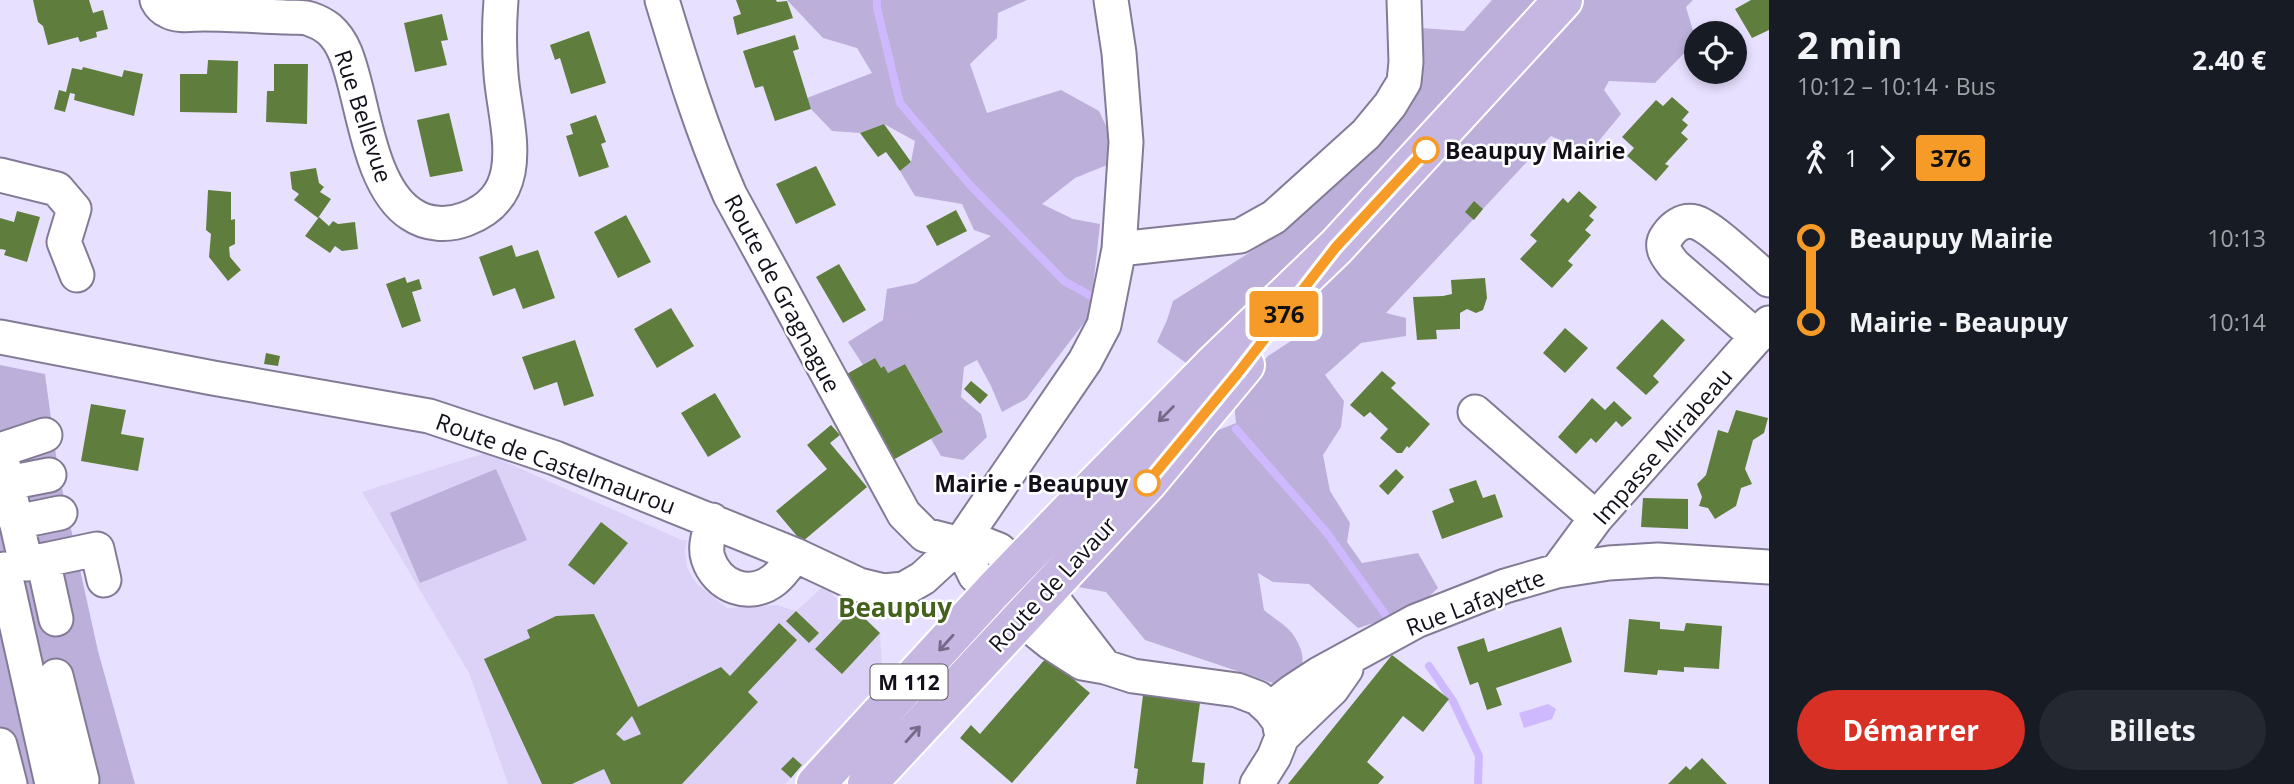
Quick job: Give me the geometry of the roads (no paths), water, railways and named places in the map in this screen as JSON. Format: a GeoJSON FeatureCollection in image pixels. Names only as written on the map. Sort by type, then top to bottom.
{"type":"FeatureCollection","features":[{"type":"Feature","properties":{"kind":"main road","name":"Route de Lavaur"},"geometry":{"type":"LineString","coordinates":[[816,784],[1004,579],[1213,365],[1336,247],[1563,0]]}},
{"type":"Feature","properties":{"kind":"main road","name":"Route de Lavaur"},"geometry":{"type":"LineString","coordinates":[[867,784],[1147,483],[1238,373],[1336,247]]}},
{"type":"Feature","properties":{"kind":"main road"},"geometry":{"type":"LineString","coordinates":[[1004,579],[1032,605]]}},
{"type":"Feature","properties":{"kind":"street","name":"Rue Bellevue"},"geometry":{"type":"LineString","coordinates":[[157,0],[167,11],[179,14],[226,7],[310,19],[328,28],[341,43],[349,61],[379,170],[389,192],[403,209],[421,221],[443,224],[467,219],[486,208],[501,193],[509,175],[511,149],[501,76],[501,0]]}},
{"type":"Feature","properties":{"kind":"street","name":"Route de Gragnague"},"geometry":{"type":"LineString","coordinates":[[662,0],[692,100],[730,195],[872,458],[904,514],[925,535],[960,544]]}},
{"type":"Feature","properties":{"kind":"street","name":"Route de Castelmaurou"},"geometry":{"type":"LineString","coordinates":[[0,337],[429,416],[555,458],[712,520],[859,585],[884,592],[904,589],[923,578],[960,544],[1085,361],[1104,325],[1119,249],[1126,142],[1119,53],[1111,0]]}},
{"type":"Feature","properties":{"kind":"street"},"geometry":{"type":"LineString","coordinates":[[1119,249],[1240,236],[1274,217],[1366,134],[1390,105],[1404,82],[1404,0]]}},
{"type":"Feature","properties":{"kind":"street"},"geometry":{"type":"LineString","coordinates":[[0,175],[57,189],[74,209],[64,242],[77,275]]}},
{"type":"Feature","properties":{"kind":"street"},"geometry":{"type":"LineString","coordinates":[[1763,330],[1674,265],[1665,254],[1663,241],[1670,231],[1681,223],[1693,221],[1706,228],[1769,280]]}},
{"type":"Feature","properties":{"kind":"street","name":"Impasse Mirabeau"},"geometry":{"type":"LineString","coordinates":[[1557,571],[1596,519],[1763,330]]}},
{"type":"Feature","properties":{"kind":"street"},"geometry":{"type":"LineString","coordinates":[[1475,412],[1596,519]]}},
{"type":"Feature","properties":{"kind":"street"},"geometry":{"type":"LineString","coordinates":[[45,435],[0,451],[16,522],[18,563],[71,783]]}},
{"type":"Feature","properties":{"kind":"street"},"geometry":{"type":"LineString","coordinates":[[8,483],[49,475]]}},
{"type":"Feature","properties":{"kind":"street"},"geometry":{"type":"LineString","coordinates":[[16,522],[60,513]]}},
{"type":"Feature","properties":{"kind":"street"},"geometry":{"type":"LineString","coordinates":[[712,520],[707,557],[716,576],[735,588],[749,590],[764,586],[776,579],[795,555]]}},
{"type":"Feature","properties":{"kind":"street"},"geometry":{"type":"LineString","coordinates":[[960,544],[975,575],[1004,579]]}},
{"type":"Feature","properties":{"kind":"street"},"geometry":{"type":"LineString","coordinates":[[18,563],[97,549],[104,580]]}},
{"type":"Feature","properties":{"kind":"street","name":"Rue Lafayette"},"geometry":{"type":"LineString","coordinates":[[1276,723],[1293,691],[1319,674],[1416,621],[1505,586],[1557,571],[1609,563],[1658,560],[1769,567]]}},
{"type":"Feature","properties":{"kind":"street"},"geometry":{"type":"LineString","coordinates":[[18,563],[55,619]]}},
{"type":"Feature","properties":{"kind":"street"},"geometry":{"type":"LineString","coordinates":[[1032,605],[1055,602],[1105,667],[1133,676],[1237,690],[1258,698],[1276,723],[1274,757],[1257,784]]}},
{"type":"Feature","properties":{"kind":"street"},"geometry":{"type":"LineString","coordinates":[[56,676],[71,783]]}},
{"type":"Feature","properties":{"kind":"street"},"geometry":{"type":"LineString","coordinates":[[0,745],[10,784]]}},
{"type":"Feature","properties":{"kind":"waterway"},"geometry":{"type":"LineString","coordinates":[[877,0],[900,103],[969,184],[1064,281],[1091,296]]}},
{"type":"Feature","properties":{"kind":"waterway"},"geometry":{"type":"LineString","coordinates":[[1236,429],[1327,533],[1385,614]]}},
{"type":"Feature","properties":{"kind":"waterway"},"geometry":{"type":"LineString","coordinates":[[1429,666],[1453,701],[1479,756],[1478,784]]}},
{"type":"Feature","properties":{"kind":"place","name":"Beaupuy Mairie"},"geometry":{"type":"Point","coordinates":[1426,150]}},
{"type":"Feature","properties":{"kind":"place","name":"Mairie - Beaupuy"},"geometry":{"type":"Point","coordinates":[1147,483]}},
{"type":"Feature","properties":{"kind":"district","name":"Beaupuy"},"geometry":{"type":"Point","coordinates":[895,607]}}]}
